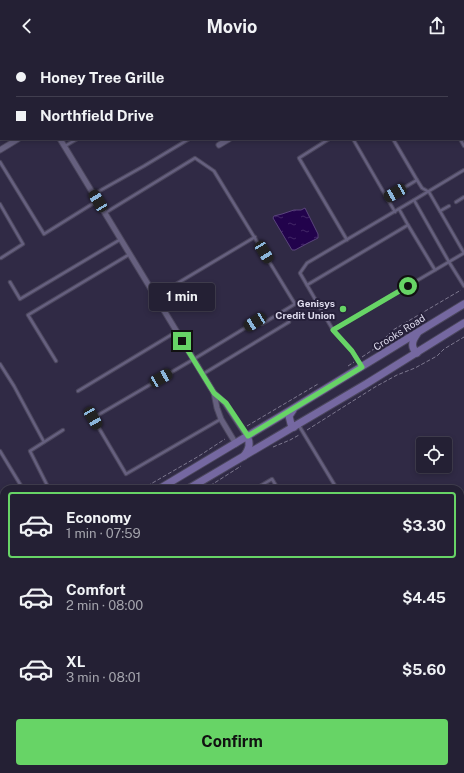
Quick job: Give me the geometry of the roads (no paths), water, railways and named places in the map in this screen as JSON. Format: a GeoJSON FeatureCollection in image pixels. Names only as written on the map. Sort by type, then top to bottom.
{"type":"FeatureCollection","features":[{"type":"Feature","properties":{"kind":"main road","name":"Crooks Road"},"geometry":{"type":"LineString","coordinates":[[165,485],[236,444],[464,304]]}},
{"type":"Feature","properties":{"kind":"main road"},"geometry":{"type":"LineString","coordinates":[[195,485],[296,426],[464,323]]}},
{"type":"Feature","properties":{"kind":"main road"},"geometry":{"type":"LineString","coordinates":[[416,352],[412,346],[412,342],[418,332]]}},
{"type":"Feature","properties":{"kind":"main road"},"geometry":{"type":"LineString","coordinates":[[294,408],[289,416],[291,424],[296,426]]}},
{"type":"Feature","properties":{"kind":"main road"},"geometry":{"type":"LineString","coordinates":[[243,457],[250,446],[248,436]]}},
{"type":"Feature","properties":{"kind":"street"},"geometry":{"type":"LineString","coordinates":[[61,140],[214,393],[226,403],[248,436]]}},
{"type":"Feature","properties":{"kind":"street"},"geometry":{"type":"LineString","coordinates":[[219,145],[227,140]]}},
{"type":"Feature","properties":{"kind":"street"},"geometry":{"type":"LineString","coordinates":[[0,150],[8,142]]}},
{"type":"Feature","properties":{"kind":"street"},"geometry":{"type":"LineString","coordinates":[[214,393],[221,419],[236,444]]}},
{"type":"Feature","properties":{"kind":"lane"},"geometry":{"type":"LineString","coordinates":[[65,146],[75,140]]}},
{"type":"Feature","properties":{"kind":"lane"},"geometry":{"type":"LineString","coordinates":[[94,194],[187,140]]}},
{"type":"Feature","properties":{"kind":"lane"},"geometry":{"type":"LineString","coordinates":[[327,140],[299,158],[347,240]]}},
{"type":"Feature","properties":{"kind":"lane"},"geometry":{"type":"LineString","coordinates":[[354,140],[395,212]]}},
{"type":"Feature","properties":{"kind":"lane"},"geometry":{"type":"LineString","coordinates":[[333,330],[464,253],[429,192],[422,188],[394,140]]}},
{"type":"Feature","properties":{"kind":"lane"},"geometry":{"type":"LineString","coordinates":[[105,213],[195,158],[214,171],[295,304],[262,324],[255,322],[93,418],[126,474],[221,419]]}},
{"type":"Feature","properties":{"kind":"lane"},"geometry":{"type":"LineString","coordinates":[[0,162],[44,234],[98,201]]}},
{"type":"Feature","properties":{"kind":"lane"},"geometry":{"type":"LineString","coordinates":[[362,367],[352,351],[333,330],[300,274],[307,263],[464,170]]}},
{"type":"Feature","properties":{"kind":"lane"},"geometry":{"type":"LineString","coordinates":[[387,198],[417,180]]}},
{"type":"Feature","properties":{"kind":"lane"},"geometry":{"type":"LineString","coordinates":[[456,202],[464,197]]}},
{"type":"Feature","properties":{"kind":"lane"},"geometry":{"type":"LineString","coordinates":[[414,200],[464,287]]}},
{"type":"Feature","properties":{"kind":"lane"},"geometry":{"type":"LineString","coordinates":[[0,204],[23,244],[1,258]]}},
{"type":"Feature","properties":{"kind":"lane"},"geometry":{"type":"LineString","coordinates":[[440,211],[449,206]]}},
{"type":"Feature","properties":{"kind":"lane"},"geometry":{"type":"LineString","coordinates":[[399,209],[435,270]]}},
{"type":"Feature","properties":{"kind":"lane"},"geometry":{"type":"LineString","coordinates":[[307,285],[408,225]]}},
{"type":"Feature","properties":{"kind":"lane"},"geometry":{"type":"LineString","coordinates":[[156,297],[255,237]]}},
{"type":"Feature","properties":{"kind":"lane"},"geometry":{"type":"LineString","coordinates":[[10,282],[20,299],[120,238]]}},
{"type":"Feature","properties":{"kind":"lane"},"geometry":{"type":"LineString","coordinates":[[56,362],[28,315],[130,254]]}},
{"type":"Feature","properties":{"kind":"lane"},"geometry":{"type":"LineString","coordinates":[[202,374],[289,322]]}},
{"type":"Feature","properties":{"kind":"lane"},"geometry":{"type":"LineString","coordinates":[[78,392],[177,332]]}},
{"type":"Feature","properties":{"kind":"lane"},"geometry":{"type":"LineString","coordinates":[[0,364],[14,386],[44,442]]}},
{"type":"Feature","properties":{"kind":"lane"},"geometry":{"type":"LineString","coordinates":[[296,426],[303,432],[335,485]]}},
{"type":"Feature","properties":{"kind":"lane"},"geometry":{"type":"LineString","coordinates":[[48,485],[30,451],[63,430]]}},
{"type":"Feature","properties":{"kind":"lane"},"geometry":{"type":"LineString","coordinates":[[0,451],[21,485]]}},
{"type":"Feature","properties":{"kind":"lane"},"geometry":{"type":"LineString","coordinates":[[262,485],[272,479],[276,485]]}},
{"type":"Feature","properties":{"kind":"water"},"geometry":{"type":"Polygon","coordinates":[[[305,208],[318,234],[318,238],[295,250],[292,250],[273,218],[274,216],[305,208]]]}},
{"type":"Feature","properties":{"kind":"place","name":"Genisys Credit Union"},"geometry":{"type":"Point","coordinates":[343,309]}}]}
